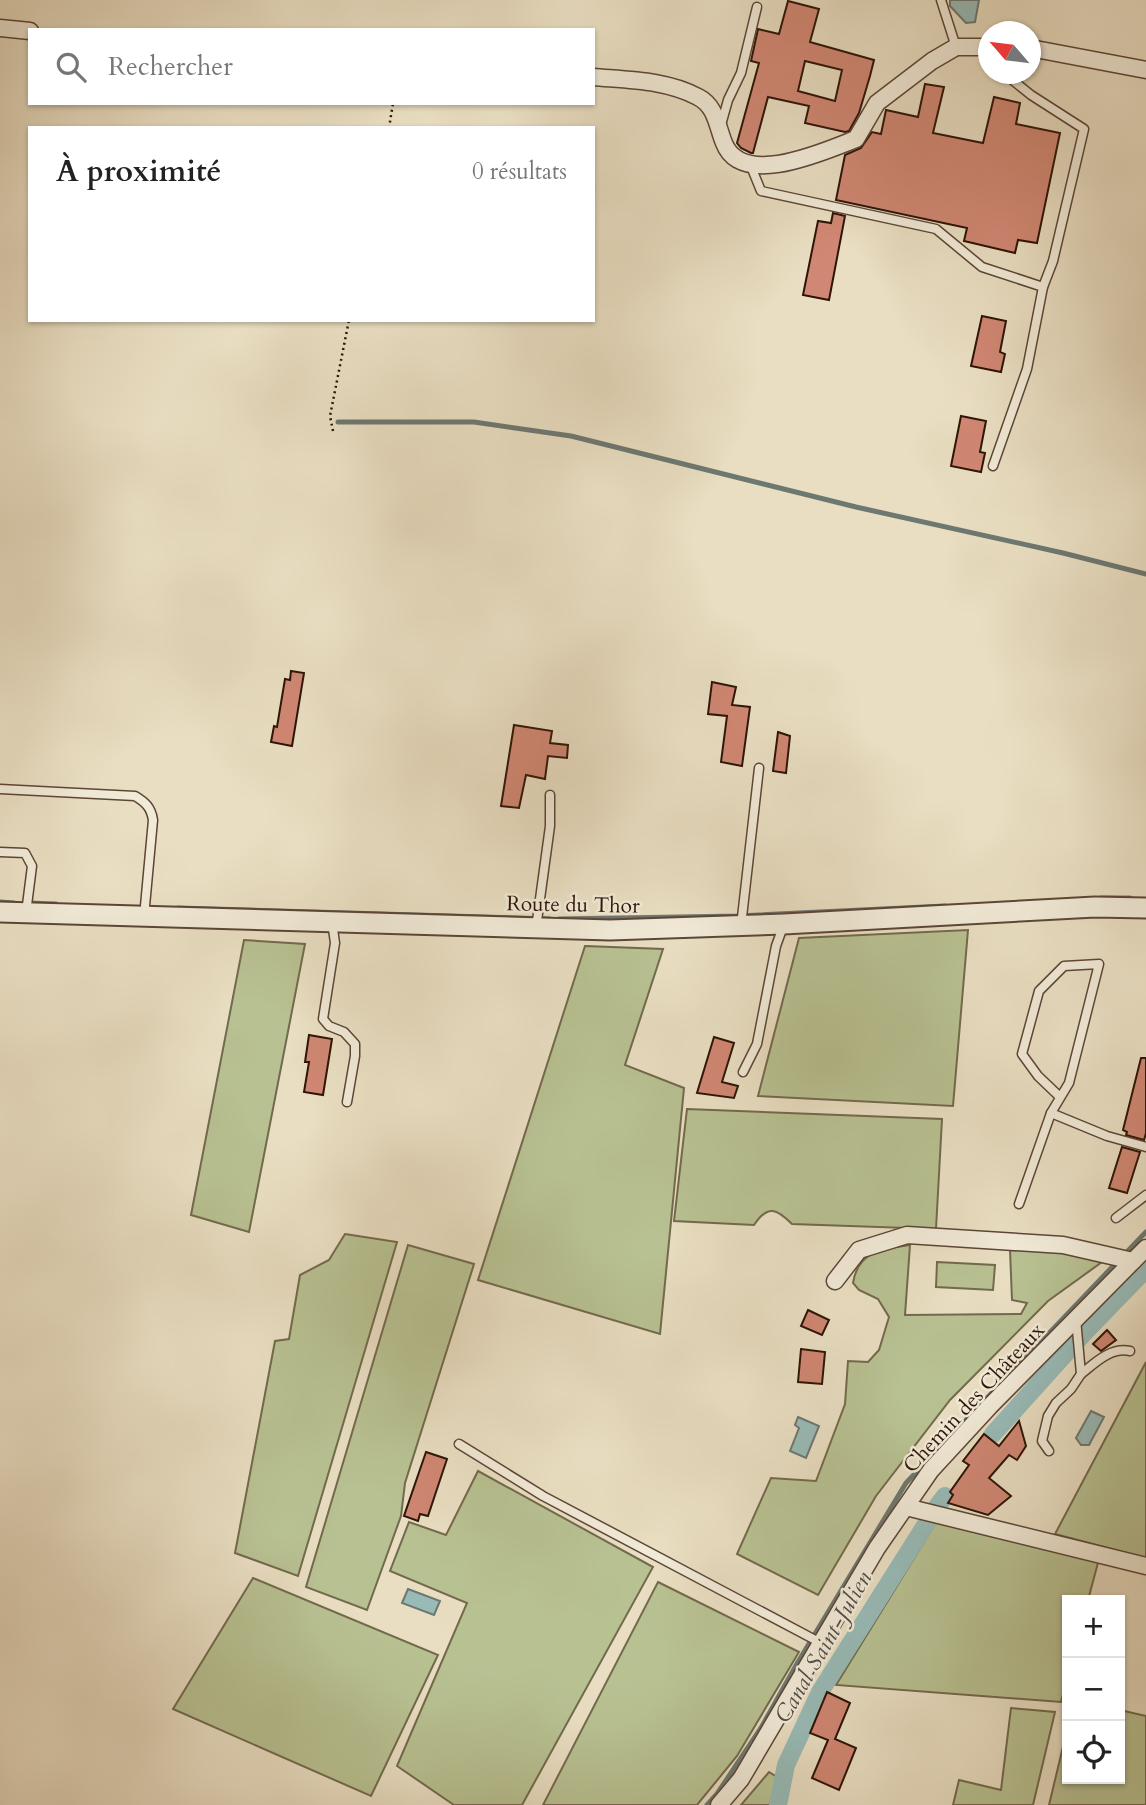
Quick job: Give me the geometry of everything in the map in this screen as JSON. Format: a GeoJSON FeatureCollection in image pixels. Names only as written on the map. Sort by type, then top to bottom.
{"type":"FeatureCollection","features":[{"type":"Feature","properties":{"kind":"street"},"geometry":{"type":"LineString","coordinates":[[0,29],[28,31]]}},
{"type":"Feature","properties":{"kind":"street"},"geometry":{"type":"LineString","coordinates":[[595,77],[671,86],[700,98],[710,107],[720,127],[725,146],[740,160],[758,166],[782,165],[856,139],[877,103],[932,61],[956,47],[978,47]]}},
{"type":"Feature","properties":{"kind":"street"},"geometry":{"type":"LineString","coordinates":[[1041,50],[1146,70]]}},
{"type":"Feature","properties":{"kind":"street","name":"Route du Thor"},"geometry":{"type":"LineString","coordinates":[[0,912],[610,930],[1045,910],[1146,908]]}},
{"type":"Feature","properties":{"kind":"street"},"geometry":{"type":"LineString","coordinates":[[835,1281],[859,1250],[907,1235],[1063,1245],[1133,1261]]}},
{"type":"Feature","properties":{"kind":"street","name":"Chemin des Châteaux"},"geometry":{"type":"LineString","coordinates":[[719,1805],[741,1779],[877,1548],[931,1470],[1146,1248]]}},
{"type":"Feature","properties":{"kind":"street"},"geometry":{"type":"LineString","coordinates":[[906,1507],[1146,1566]]}},
{"type":"Feature","properties":{"kind":"lane"},"geometry":{"type":"LineString","coordinates":[[941,0],[956,47]]}},
{"type":"Feature","properties":{"kind":"lane"},"geometry":{"type":"LineString","coordinates":[[720,127],[728,100],[741,73],[757,7]]}},
{"type":"Feature","properties":{"kind":"lane"},"geometry":{"type":"LineString","coordinates":[[993,466],[1027,369],[1043,287],[1053,261],[1084,129],[1017,84]]}},
{"type":"Feature","properties":{"kind":"lane"},"geometry":{"type":"LineString","coordinates":[[750,163],[761,191],[936,229],[982,267],[1043,287]]}},
{"type":"Feature","properties":{"kind":"lane"},"geometry":{"type":"LineString","coordinates":[[741,926],[759,768]]}},
{"type":"Feature","properties":{"kind":"lane"},"geometry":{"type":"LineString","coordinates":[[0,789],[135,796],[144,802],[152,810],[153,820],[145,906],[147,916]]}},
{"type":"Feature","properties":{"kind":"lane"},"geometry":{"type":"LineString","coordinates":[[536,928],[550,826],[550,795]]}},
{"type":"Feature","properties":{"kind":"lane"},"geometry":{"type":"LineString","coordinates":[[0,852],[26,853],[32,866],[26,913]]}},
{"type":"Feature","properties":{"kind":"lane"},"geometry":{"type":"LineString","coordinates":[[332,922],[335,943],[323,1019],[329,1026],[344,1032],[355,1044],[347,1102]]}},
{"type":"Feature","properties":{"kind":"lane"},"geometry":{"type":"LineString","coordinates":[[743,1072],[757,1044],[776,946],[784,924]]}},
{"type":"Feature","properties":{"kind":"lane"},"geometry":{"type":"LineString","coordinates":[[1019,1204],[1051,1113],[1069,1083],[1099,964],[1064,966],[1039,991],[1022,1054],[1038,1076],[1060,1097]]}},
{"type":"Feature","properties":{"kind":"lane"},"geometry":{"type":"LineString","coordinates":[[1051,1113],[1107,1136],[1146,1147]]}},
{"type":"Feature","properties":{"kind":"lane"},"geometry":{"type":"LineString","coordinates":[[1116,1218],[1146,1195]]}},
{"type":"Feature","properties":{"kind":"lane"},"geometry":{"type":"LineString","coordinates":[[1076,1320],[1081,1374]]}},
{"type":"Feature","properties":{"kind":"lane"},"geometry":{"type":"LineString","coordinates":[[1049,1451],[1042,1441],[1048,1416],[1056,1403],[1071,1389],[1081,1374],[1104,1357],[1120,1349],[1130,1351]]}},
{"type":"Feature","properties":{"kind":"lane"},"geometry":{"type":"LineString","coordinates":[[459,1444],[543,1496],[821,1643]]}},
{"type":"Feature","properties":{"kind":"path"},"geometry":{"type":"LineString","coordinates":[[389,126],[393,105]]}},
{"type":"Feature","properties":{"kind":"path"},"geometry":{"type":"LineString","coordinates":[[333,430],[330,416],[349,322]]}},
{"type":"Feature","properties":{"kind":"green space"},"geometry":{"type":"Polygon","coordinates":[[[968,930],[953,1106],[758,1096],[799,938],[968,930]]]}},
{"type":"Feature","properties":{"kind":"green space"},"geometry":{"type":"Polygon","coordinates":[[[244,940],[305,944],[249,1232],[191,1215],[244,940]]]}},
{"type":"Feature","properties":{"kind":"green space"},"geometry":{"type":"Polygon","coordinates":[[[585,946],[663,949],[625,1065],[684,1088],[660,1334],[478,1280],[585,946]]]}},
{"type":"Feature","properties":{"kind":"green space"},"geometry":{"type":"Polygon","coordinates":[[[687,1109],[942,1119],[936,1229],[792,1224],[773,1211],[764,1214],[754,1225],[674,1221],[687,1109]]]}},
{"type":"Feature","properties":{"kind":"green space"},"geometry":{"type":"Polygon","coordinates":[[[345,1234],[397,1242],[298,1576],[235,1553],[275,1341],[289,1339],[300,1275],[329,1260],[345,1234]]]}},
{"type":"Feature","properties":{"kind":"green space"},"geometry":{"type":"Polygon","coordinates":[[[408,1245],[474,1264],[405,1483],[401,1516],[367,1610],[306,1587],[408,1245]]]}},
{"type":"Feature","properties":{"kind":"green space"},"geometry":{"type":"Polygon","coordinates":[[[910,1245],[905,1315],[1021,1314],[1027,1303],[1012,1300],[1010,1250],[1061,1251],[1102,1262],[1048,1301],[950,1400],[876,1496],[818,1595],[737,1554],[771,1478],[816,1481],[845,1404],[848,1361],[868,1362],[879,1350],[889,1317],[878,1299],[859,1290],[853,1283],[860,1264],[881,1250],[910,1245]]]}},
{"type":"Feature","properties":{"kind":"green space"},"geometry":{"type":"Polygon","coordinates":[[[937,1262],[995,1265],[993,1290],[936,1287],[937,1262]]]}},
{"type":"Feature","properties":{"kind":"green space"},"geometry":{"type":"Polygon","coordinates":[[[1146,1362],[1146,1558],[1055,1534],[1146,1362]]]}},
{"type":"Feature","properties":{"kind":"green space"},"geometry":{"type":"Polygon","coordinates":[[[478,1471],[653,1567],[522,1805],[454,1805],[397,1766],[467,1603],[390,1571],[409,1522],[446,1535],[478,1471]]]}},
{"type":"Feature","properties":{"kind":"green space"},"geometry":{"type":"Polygon","coordinates":[[[937,1521],[1099,1559],[1089,1595],[1062,1595],[1061,1702],[836,1685],[937,1521]]]}},
{"type":"Feature","properties":{"kind":"green space"},"geometry":{"type":"Polygon","coordinates":[[[253,1578],[438,1655],[371,1796],[173,1709],[253,1578]]]}},
{"type":"Feature","properties":{"kind":"green space"},"geometry":{"type":"Polygon","coordinates":[[[658,1582],[799,1652],[737,1756],[697,1805],[543,1805],[658,1582]]]}},
{"type":"Feature","properties":{"kind":"green space"},"geometry":{"type":"Polygon","coordinates":[[[1011,1708],[1055,1712],[1033,1805],[953,1805],[959,1780],[1001,1790],[1011,1708]]]}},
{"type":"Feature","properties":{"kind":"green space"},"geometry":{"type":"Polygon","coordinates":[[[1125,1711],[1146,1716],[1146,1805],[1049,1805],[1062,1751],[1062,1784],[1125,1784],[1125,1711]]]}},
{"type":"Feature","properties":{"kind":"green space"},"geometry":{"type":"Polygon","coordinates":[[[769,1772],[777,1777],[770,1805],[741,1805],[769,1772]]]}},
{"type":"Feature","properties":{"kind":"water"},"geometry":{"type":"Polygon","coordinates":[[[950,0],[979,0],[975,22],[966,23],[950,6],[950,0]]]}},
{"type":"Feature","properties":{"kind":"water"},"geometry":{"type":"Polygon","coordinates":[[[1091,1411],[1104,1417],[1089,1445],[1081,1445],[1076,1438],[1091,1411]]]}},
{"type":"Feature","properties":{"kind":"water"},"geometry":{"type":"Polygon","coordinates":[[[798,1417],[819,1426],[806,1458],[790,1451],[799,1428],[795,1425],[798,1417]]]}},
{"type":"Feature","properties":{"kind":"water"},"geometry":{"type":"Polygon","coordinates":[[[408,1589],[440,1601],[434,1615],[402,1603],[408,1589]]]}},
{"type":"Feature","properties":{"kind":"building"},"geometry":{"type":"Polygon","coordinates":[[[788,1],[819,9],[810,42],[874,60],[859,113],[849,131],[805,123],[809,106],[768,97],[751,153],[737,143],[759,63],[751,61],[758,29],[779,34],[788,1]],[[805,61],[798,91],[835,101],[842,70],[805,61]]]}},
{"type":"Feature","properties":{"kind":"building"},"geometry":{"type":"Polygon","coordinates":[[[925,84],[944,87],[933,133],[983,143],[994,97],[1020,103],[1016,124],[1060,133],[1037,243],[1018,240],[1015,253],[964,241],[967,228],[836,200],[845,155],[861,148],[872,132],[881,134],[886,110],[918,117],[925,84]]]}},
{"type":"Feature","properties":{"kind":"building"},"geometry":{"type":"Polygon","coordinates":[[[833,213],[845,216],[829,300],[803,295],[818,221],[831,223],[833,213]]]}},
{"type":"Feature","properties":{"kind":"building"},"geometry":{"type":"Polygon","coordinates":[[[982,316],[1006,321],[1000,352],[1005,354],[1001,372],[971,366],[982,316]]]}},
{"type":"Feature","properties":{"kind":"building"},"geometry":{"type":"Polygon","coordinates":[[[961,416],[986,421],[980,452],[985,453],[981,472],[951,466],[961,416]]]}},
{"type":"Feature","properties":{"kind":"building"},"geometry":{"type":"Polygon","coordinates":[[[291,671],[304,673],[292,746],[271,742],[274,726],[277,727],[285,679],[290,680],[291,671]]]}},
{"type":"Feature","properties":{"kind":"building"},"geometry":{"type":"Polygon","coordinates":[[[712,682],[736,687],[732,705],[750,707],[742,766],[721,762],[727,716],[708,714],[712,682]]]}},
{"type":"Feature","properties":{"kind":"building"},"geometry":{"type":"Polygon","coordinates":[[[514,725],[552,731],[550,743],[568,745],[567,758],[548,756],[545,779],[526,775],[519,808],[501,806],[514,725]]]}},
{"type":"Feature","properties":{"kind":"building"},"geometry":{"type":"Polygon","coordinates":[[[778,732],[790,736],[786,773],[773,771],[778,732]]]}},
{"type":"Feature","properties":{"kind":"building"},"geometry":{"type":"Polygon","coordinates":[[[309,1035],[332,1039],[323,1095],[304,1092],[309,1062],[305,1062],[309,1035]]]}},
{"type":"Feature","properties":{"kind":"building"},"geometry":{"type":"Polygon","coordinates":[[[714,1037],[734,1043],[722,1082],[738,1086],[734,1098],[697,1093],[714,1037]]]}},
{"type":"Feature","properties":{"kind":"building"},"geometry":{"type":"Polygon","coordinates":[[[1141,1058],[1146,1058],[1144,1140],[1126,1135],[1127,1132],[1123,1130],[1141,1058]]]}},
{"type":"Feature","properties":{"kind":"building"},"geometry":{"type":"Polygon","coordinates":[[[1122,1147],[1140,1152],[1127,1193],[1109,1188],[1122,1147]]]}},
{"type":"Feature","properties":{"kind":"building"},"geometry":{"type":"Polygon","coordinates":[[[808,1310],[829,1320],[822,1335],[801,1326],[808,1310]]]}},
{"type":"Feature","properties":{"kind":"building"},"geometry":{"type":"Polygon","coordinates":[[[1107,1330],[1116,1340],[1101,1351],[1093,1344],[1107,1330]]]}},
{"type":"Feature","properties":{"kind":"building"},"geometry":{"type":"Polygon","coordinates":[[[801,1349],[825,1352],[822,1384],[798,1382],[801,1349]]]}},
{"type":"Feature","properties":{"kind":"building"},"geometry":{"type":"Polygon","coordinates":[[[1019,1421],[1026,1446],[1017,1460],[1009,1455],[989,1478],[1011,1496],[988,1515],[948,1503],[953,1495],[950,1492],[969,1465],[963,1461],[984,1434],[999,1446],[1019,1421]]]}},
{"type":"Feature","properties":{"kind":"building"},"geometry":{"type":"Polygon","coordinates":[[[426,1452],[447,1459],[428,1516],[420,1514],[418,1521],[404,1516],[426,1452]]]}},
{"type":"Feature","properties":{"kind":"building"},"geometry":{"type":"Polygon","coordinates":[[[827,1692],[850,1703],[835,1739],[856,1748],[839,1790],[812,1778],[828,1740],[810,1733],[827,1692]]]}},
{"type":"Feature","properties":{"kind":"waterway"},"geometry":{"type":"LineString","coordinates":[[338,422],[474,422],[571,436],[856,507],[1146,574]]}},
{"type":"Feature","properties":{"kind":"waterway"},"geometry":{"type":"LineString","coordinates":[[1101,898],[1130,898]]}},
{"type":"Feature","properties":{"kind":"waterway"},"geometry":{"type":"LineString","coordinates":[[0,902],[14,903]]}},
{"type":"Feature","properties":{"kind":"waterway"},"geometry":{"type":"LineString","coordinates":[[28,903],[56,904]]}},
{"type":"Feature","properties":{"kind":"waterway"},"geometry":{"type":"LineString","coordinates":[[559,919],[737,916],[945,906]]}},
{"type":"Feature","properties":{"kind":"waterway"},"geometry":{"type":"LineString","coordinates":[[178,908],[550,919]]}},
{"type":"Feature","properties":{"kind":"waterway"},"geometry":{"type":"LineString","coordinates":[[1124,1255],[1146,1232]]}},
{"type":"Feature","properties":{"kind":"waterway"},"geometry":{"type":"LineString","coordinates":[[707,1805],[761,1728],[906,1483],[1117,1262]]}},
{"type":"Feature","properties":{"kind":"waterway","name":"Canal Saint-Julien"},"geometry":{"type":"LineString","coordinates":[[993,1434],[1146,1269]]}},
{"type":"Feature","properties":{"kind":"waterway","name":"Canal Saint-Julien"},"geometry":{"type":"LineString","coordinates":[[936,1508],[945,1496]]}},
{"type":"Feature","properties":{"kind":"waterway","name":"Canal Saint-Julien"},"geometry":{"type":"LineString","coordinates":[[778,1805],[786,1765],[820,1692],[928,1521]]}}]}
